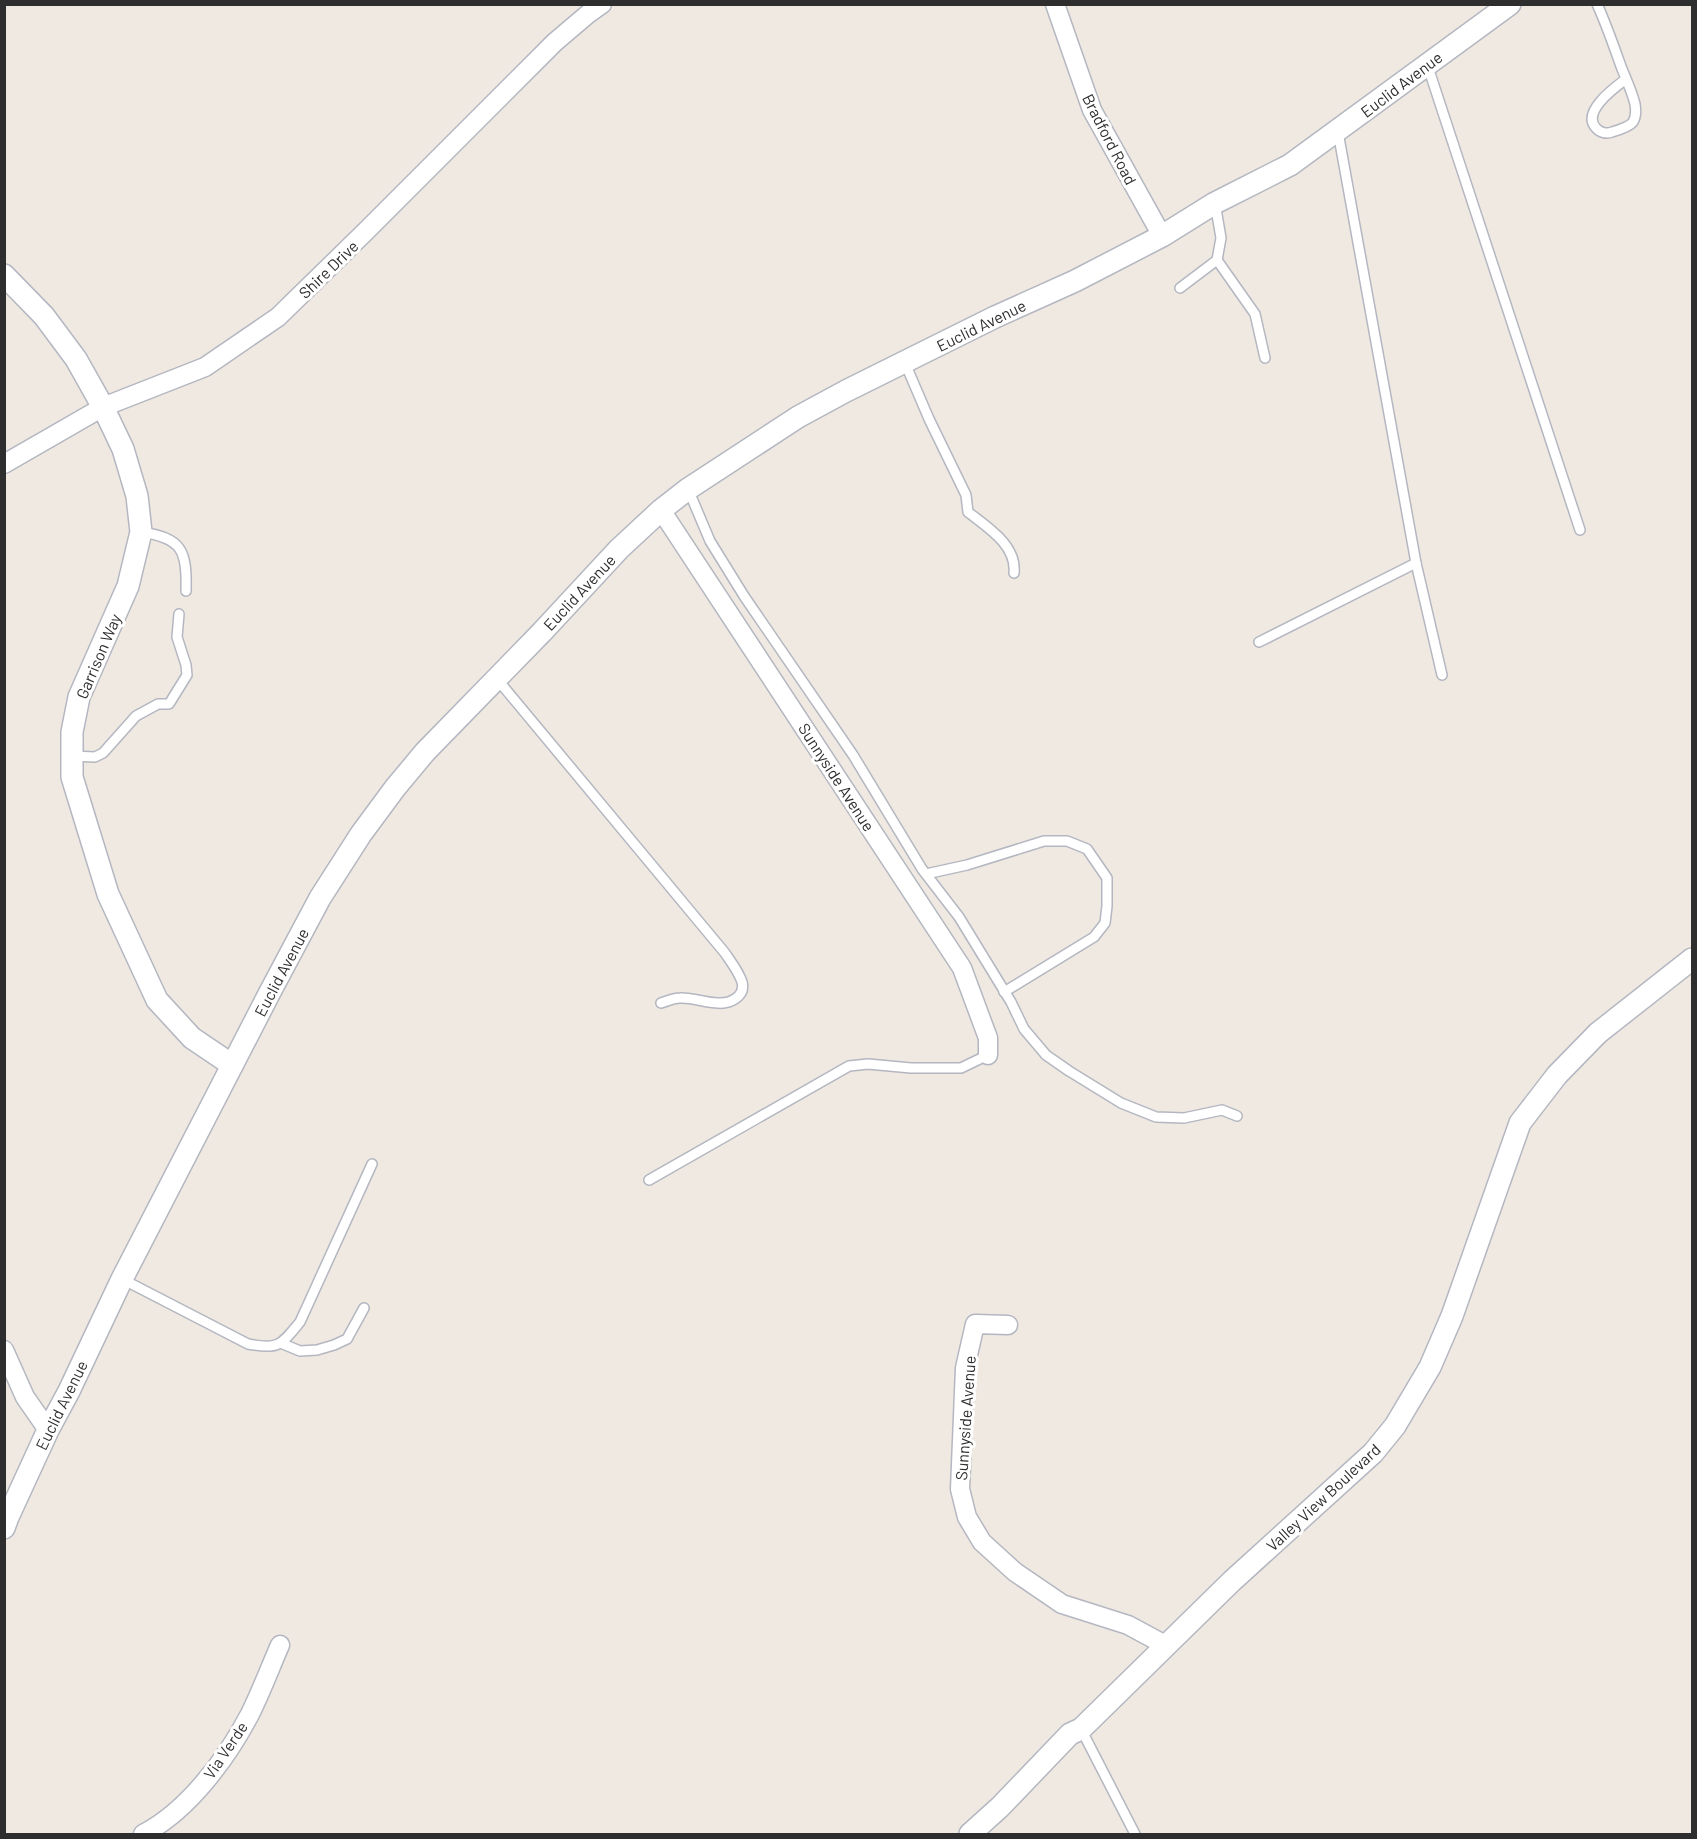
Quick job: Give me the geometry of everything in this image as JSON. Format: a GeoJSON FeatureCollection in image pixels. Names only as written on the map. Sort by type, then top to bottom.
{"type":"FeatureCollection","features":[{"type":"Feature","properties":{"kind":"street","name":"Shire Drive"},"geometry":{"type":"LineString","coordinates":[[4,464],[103,407],[205,367],[278,317],[555,42],[602,4]]}},
{"type":"Feature","properties":{"kind":"street","name":"Bradford Road"},"geometry":{"type":"LineString","coordinates":[[1055,4],[1092,110],[1162,236]]}},
{"type":"Feature","properties":{"kind":"street","name":"Euclid Avenue"},"geometry":{"type":"LineString","coordinates":[[4,1528],[48,1430],[122,1279],[320,898],[361,834],[395,788],[425,753],[619,549],[661,510],[688,489],[791,422],[846,391],[1162,236],[1215,203],[1290,165],[1510,4]]}},
{"type":"Feature","properties":{"kind":"street","name":"Garrison Way"},"geometry":{"type":"LineString","coordinates":[[4,275],[44,316],[69,350],[103,407],[123,449],[137,496],[141,532],[128,586],[79,697],[72,732],[72,777],[108,894],[157,1000],[192,1038],[232,1065]]}},
{"type":"Feature","properties":{"kind":"street","name":"Sunnyside Avenue"},"geometry":{"type":"LineString","coordinates":[[661,510],[962,968],[988,1038],[988,1055]]}},
{"type":"Feature","properties":{"kind":"street","name":"Valley View Boulevard"},"geometry":{"type":"LineString","coordinates":[[970,1834],[1000,1807],[1070,1734],[1081,1729],[1232,1581],[1373,1453],[1395,1426],[1430,1367],[1452,1316],[1520,1123],[1557,1075],[1598,1033],[1692,959]]}},
{"type":"Feature","properties":{"kind":"street","name":"Sunnyside Avenue"},"geometry":{"type":"LineString","coordinates":[[1008,1325],[975,1324],[965,1368],[960,1489],[967,1516],[982,1542],[1015,1572],[1054,1599],[1062,1604],[1128,1625],[1167,1646]]}},
{"type":"Feature","properties":{"kind":"street"},"geometry":{"type":"LineString","coordinates":[[4,1350],[25,1397],[48,1430]]}},
{"type":"Feature","properties":{"kind":"street","name":"Via Verde"},"geometry":{"type":"LineString","coordinates":[[143,1834],[156,1828],[180,1808],[215,1770],[250,1714],[279,1645]]}},
{"type":"Feature","properties":{"kind":"lane"},"geometry":{"type":"LineString","coordinates":[[1597,4],[1626,79],[1635,105],[1636,116],[1632,123],[1608,134],[1599,131],[1594,127],[1591,118],[1593,111],[1626,79]]}},
{"type":"Feature","properties":{"kind":"lane"},"geometry":{"type":"LineString","coordinates":[[1427,64],[1580,530]]}},
{"type":"Feature","properties":{"kind":"lane"},"geometry":{"type":"LineString","coordinates":[[1338,132],[1416,563],[1442,675]]}},
{"type":"Feature","properties":{"kind":"lane"},"geometry":{"type":"LineString","coordinates":[[1180,288],[1216,260],[1221,238],[1215,203]]}},
{"type":"Feature","properties":{"kind":"lane"},"geometry":{"type":"LineString","coordinates":[[1216,260],[1255,314],[1265,358]]}},
{"type":"Feature","properties":{"kind":"lane"},"geometry":{"type":"LineString","coordinates":[[905,363],[966,495],[968,512],[999,536],[1012,556],[1015,564],[1014,573]]}},
{"type":"Feature","properties":{"kind":"lane"},"geometry":{"type":"LineString","coordinates":[[688,489],[710,541],[744,596],[853,754],[891,820],[926,874],[959,917],[1024,1029],[1046,1054],[1069,1071],[1121,1103],[1156,1118],[1184,1118],[1222,1110],[1237,1116]]}},
{"type":"Feature","properties":{"kind":"lane"},"geometry":{"type":"LineString","coordinates":[[141,532],[160,535],[175,542],[185,564],[186,591]]}},
{"type":"Feature","properties":{"kind":"lane"},"geometry":{"type":"LineString","coordinates":[[1259,642],[1416,563]]}},
{"type":"Feature","properties":{"kind":"lane"},"geometry":{"type":"LineString","coordinates":[[72,756],[95,757],[103,753],[136,716],[158,704],[169,704],[187,675],[177,637],[179,614]]}},
{"type":"Feature","properties":{"kind":"lane"},"geometry":{"type":"LineString","coordinates":[[497,679],[726,953],[742,981],[743,988],[740,995],[728,1003],[680,998],[661,1003]]}},
{"type":"Feature","properties":{"kind":"lane"},"geometry":{"type":"LineString","coordinates":[[926,874],[967,865],[1044,841],[1067,842],[1087,849],[1107,878],[1105,923],[1094,937],[1004,992]]}},
{"type":"Feature","properties":{"kind":"lane"},"geometry":{"type":"LineString","coordinates":[[649,1180],[849,1066],[868,1064],[911,1068],[961,1068],[988,1055]]}},
{"type":"Feature","properties":{"kind":"lane"},"geometry":{"type":"LineString","coordinates":[[283,1344],[300,1322],[372,1164]]}},
{"type":"Feature","properties":{"kind":"lane"},"geometry":{"type":"LineString","coordinates":[[122,1279],[248,1344],[265,1348],[283,1344],[300,1351],[317,1350],[334,1345],[347,1339],[364,1308]]}},
{"type":"Feature","properties":{"kind":"lane"},"geometry":{"type":"LineString","coordinates":[[1081,1729],[1135,1834]]}}]}
